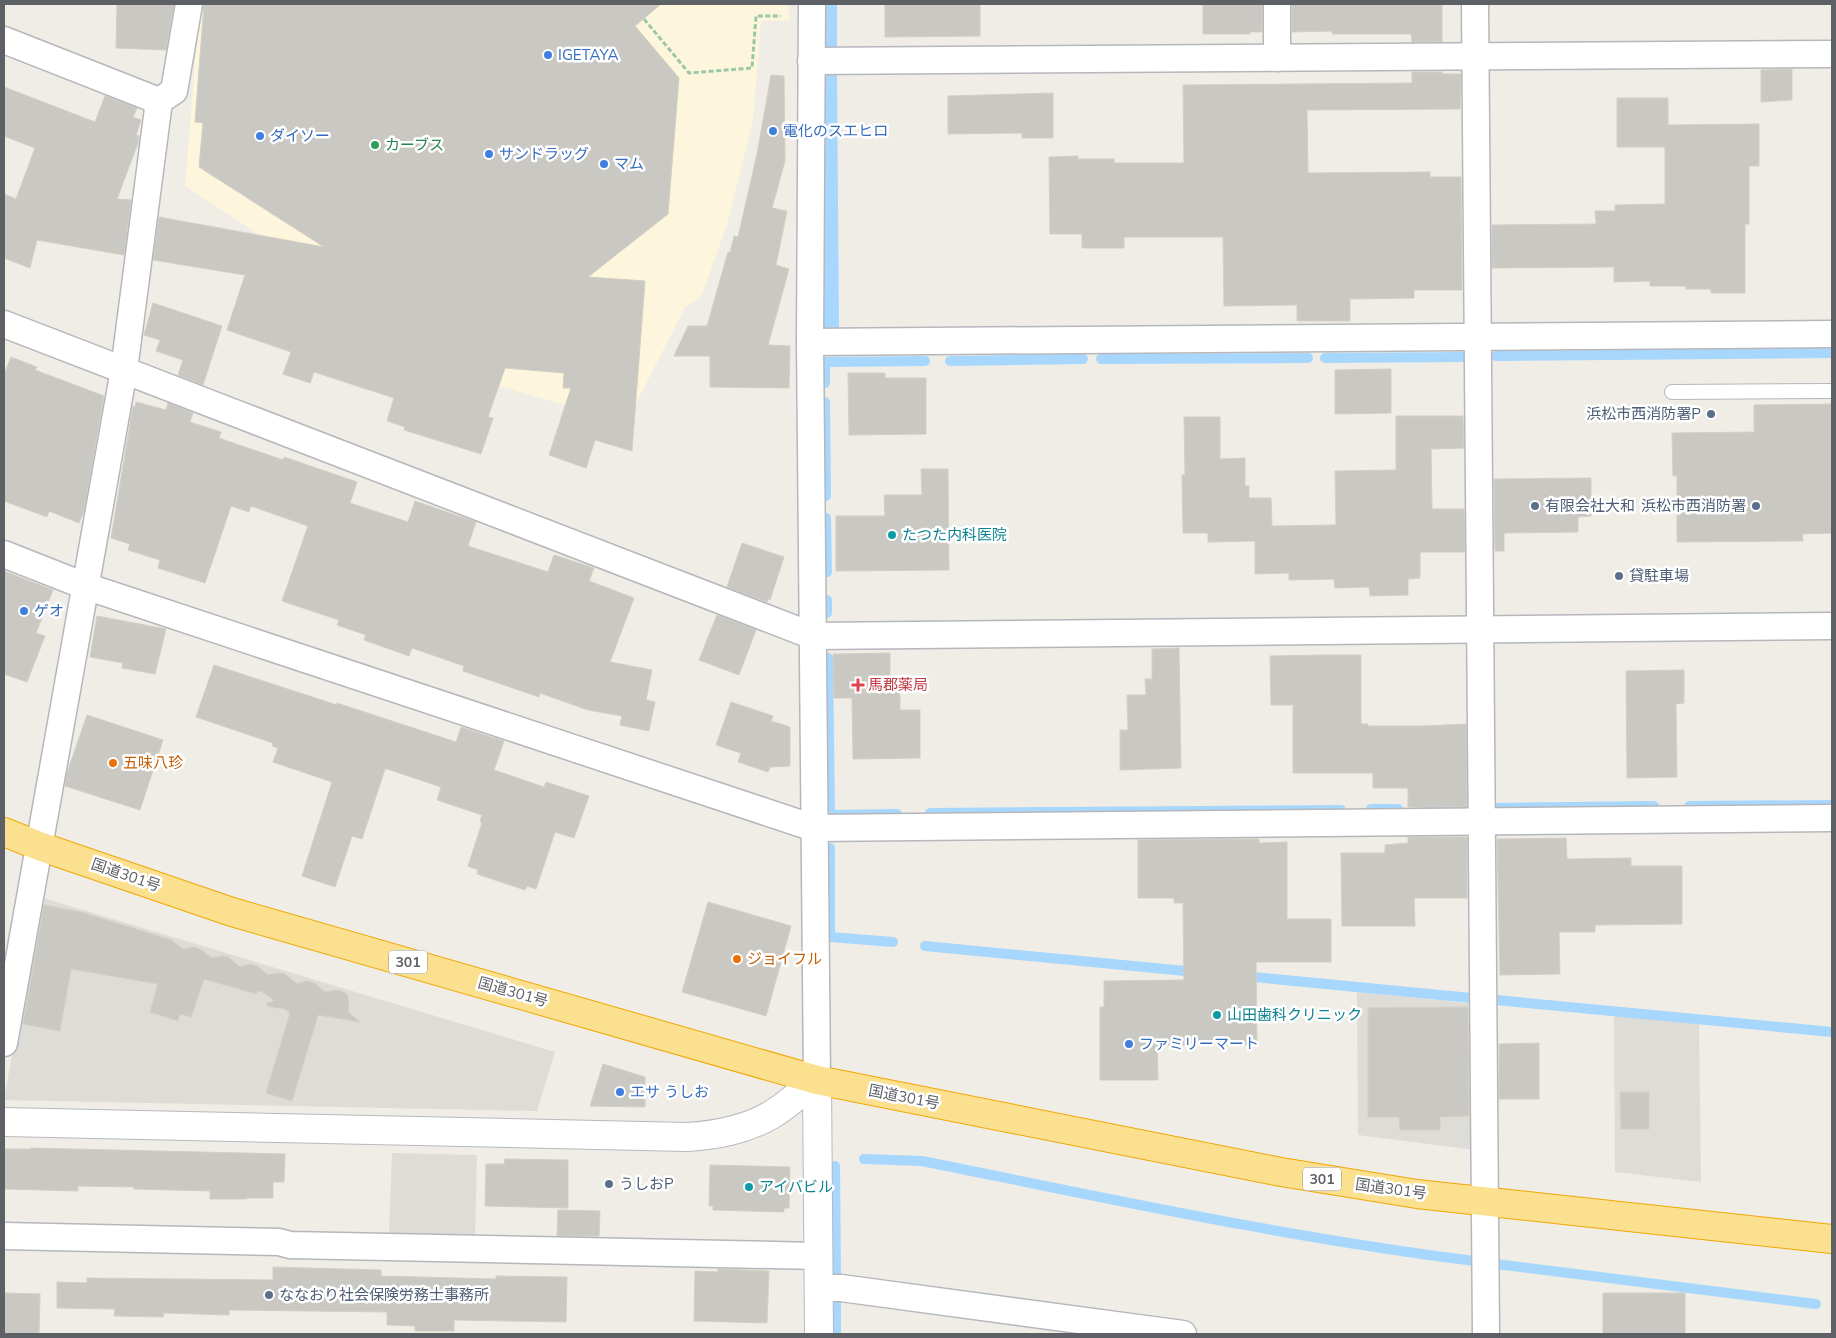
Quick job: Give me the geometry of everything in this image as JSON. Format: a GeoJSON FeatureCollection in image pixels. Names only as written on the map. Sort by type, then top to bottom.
{"type":"FeatureCollection","features":[{"type":"Feature","properties":{"kind":"highway","name":"国道301号"},"geometry":{"type":"LineString","coordinates":[[4,832],[39,846],[232,912],[817,1080],[1281,1172],[1417,1194],[1832,1239]]}},
{"type":"Feature","properties":{"kind":"street"},"geometry":{"type":"LineString","coordinates":[[4,1043],[124,370],[159,101],[174,91],[189,4]]}},
{"type":"Feature","properties":{"kind":"street"},"geometry":{"type":"LineString","coordinates":[[812,4],[810,342],[819,1334]]}},
{"type":"Feature","properties":{"kind":"street"},"geometry":{"type":"LineString","coordinates":[[1277,4],[1277,58]]}},
{"type":"Feature","properties":{"kind":"street"},"geometry":{"type":"LineString","coordinates":[[1475,4],[1486,1334]]}},
{"type":"Feature","properties":{"kind":"street"},"geometry":{"type":"LineString","coordinates":[[4,40],[159,101]]}},
{"type":"Feature","properties":{"kind":"street"},"geometry":{"type":"LineString","coordinates":[[811,61],[1832,54]]}},
{"type":"Feature","properties":{"kind":"street"},"geometry":{"type":"LineString","coordinates":[[4,324],[813,636],[1832,626]]}},
{"type":"Feature","properties":{"kind":"street"},"geometry":{"type":"LineString","coordinates":[[810,342],[1832,334]]}},
{"type":"Feature","properties":{"kind":"street"},"geometry":{"type":"LineString","coordinates":[[4,554],[85,586],[814,828],[1832,818]]}},
{"type":"Feature","properties":{"kind":"street"},"geometry":{"type":"LineString","coordinates":[[4,1122],[687,1138],[716,1135],[745,1128],[772,1115],[817,1080]]}},
{"type":"Feature","properties":{"kind":"street"},"geometry":{"type":"LineString","coordinates":[[4,1236],[279,1242],[290,1245],[818,1256]]}},
{"type":"Feature","properties":{"kind":"street"},"geometry":{"type":"LineString","coordinates":[[818,1288],[841,1288],[1183,1334]]}},
{"type":"Feature","properties":{"kind":"lane"},"geometry":{"type":"LineString","coordinates":[[1672,392],[1832,391]]}},
{"type":"Feature","properties":{"kind":"path"},"geometry":{"type":"LineString","coordinates":[[644,19],[689,73],[752,68],[756,16],[789,16]]}},
{"type":"Feature","properties":{"kind":"shaded area"},"geometry":{"type":"Polygon","coordinates":[[[200,4],[789,4],[789,20],[761,21],[753,121],[727,225],[701,297],[685,307],[626,423],[482,381],[185,186],[200,4]]]}},
{"type":"Feature","properties":{"kind":"shaded area"},"geometry":{"type":"Polygon","coordinates":[[[40,897],[555,1052],[537,1111],[4,1100],[40,897]]]}},
{"type":"Feature","properties":{"kind":"shaded area"},"geometry":{"type":"Polygon","coordinates":[[[1357,992],[1474,1004],[1475,1150],[1358,1135],[1357,992]]]}},
{"type":"Feature","properties":{"kind":"shaded area"},"geometry":{"type":"Polygon","coordinates":[[[1614,1014],[1699,1022],[1701,1182],[1615,1172],[1614,1014]]]}},
{"type":"Feature","properties":{"kind":"shaded area"},"geometry":{"type":"Polygon","coordinates":[[[392,1153],[477,1155],[475,1239],[389,1237],[392,1153]]]}},
{"type":"Feature","properties":{"kind":"water"},"geometry":{"type":"Polygon","coordinates":[[[821,4],[837,4],[837,51],[822,51],[821,4]]]}},
{"type":"Feature","properties":{"kind":"water"},"geometry":{"type":"Polygon","coordinates":[[[822,71],[837,71],[839,329],[824,329],[822,71]]]}},
{"type":"Feature","properties":{"kind":"building"},"geometry":{"type":"Polygon","coordinates":[[[117,4],[174,4],[166,50],[116,48],[117,4]]]}},
{"type":"Feature","properties":{"kind":"building"},"geometry":{"type":"Polygon","coordinates":[[[204,4],[661,4],[635,26],[679,78],[668,214],[588,277],[645,281],[632,451],[595,440],[586,468],[549,455],[571,388],[563,388],[564,373],[505,368],[488,417],[493,418],[481,454],[404,430],[405,427],[387,421],[394,398],[314,372],[310,383],[283,374],[291,352],[227,330],[245,275],[153,260],[159,217],[324,247],[199,167],[203,123],[195,122],[204,4]]]}},
{"type":"Feature","properties":{"kind":"building"},"geometry":{"type":"Polygon","coordinates":[[[885,4],[980,4],[980,36],[885,37],[885,4]]]}},
{"type":"Feature","properties":{"kind":"building"},"geometry":{"type":"Polygon","coordinates":[[[1203,4],[1262,4],[1262,32],[1250,32],[1250,34],[1203,34],[1203,4]]]}},
{"type":"Feature","properties":{"kind":"building"},"geometry":{"type":"Polygon","coordinates":[[[1292,4],[1442,4],[1442,42],[1412,42],[1411,34],[1332,34],[1332,31],[1292,32],[1292,4]]]}},
{"type":"Feature","properties":{"kind":"building"},"geometry":{"type":"Polygon","coordinates":[[[1792,69],[1792,100],[1761,102],[1761,70],[1792,69]]]}},
{"type":"Feature","properties":{"kind":"building"},"geometry":{"type":"Polygon","coordinates":[[[1412,72],[1461,74],[1460,109],[1307,110],[1308,173],[1430,172],[1430,177],[1461,177],[1462,290],[1414,290],[1414,298],[1350,299],[1350,321],[1297,321],[1297,305],[1224,306],[1223,237],[1124,237],[1124,248],[1082,248],[1082,234],[1050,234],[1049,157],[1078,156],[1078,159],[1114,159],[1114,163],[1184,163],[1183,85],[1412,83],[1412,72]]]}},
{"type":"Feature","properties":{"kind":"building"},"geometry":{"type":"Polygon","coordinates":[[[771,75],[784,76],[785,161],[772,208],[787,211],[776,265],[789,269],[768,345],[790,346],[789,388],[710,387],[710,356],[674,356],[688,326],[707,326],[728,252],[730,253],[734,236],[738,237],[757,154],[771,75]]]}},
{"type":"Feature","properties":{"kind":"building"},"geometry":{"type":"Polygon","coordinates":[[[4,87],[95,122],[105,96],[137,108],[133,117],[141,120],[136,135],[139,136],[138,143],[117,199],[131,200],[124,255],[37,240],[30,268],[4,258],[4,194],[16,199],[35,148],[4,136],[4,87]]]}},
{"type":"Feature","properties":{"kind":"building"},"geometry":{"type":"Polygon","coordinates":[[[1053,93],[1053,138],[1022,138],[1022,133],[948,134],[948,96],[1053,93]]]}},
{"type":"Feature","properties":{"kind":"building"},"geometry":{"type":"Polygon","coordinates":[[[1617,98],[1668,98],[1668,125],[1759,124],[1759,166],[1749,166],[1749,224],[1745,224],[1745,293],[1711,293],[1711,289],[1686,289],[1686,286],[1650,286],[1650,281],[1614,282],[1614,267],[1492,268],[1492,225],[1596,224],[1595,211],[1615,211],[1615,205],[1665,204],[1665,147],[1617,147],[1617,98]]]}},
{"type":"Feature","properties":{"kind":"building"},"geometry":{"type":"Polygon","coordinates":[[[153,303],[222,326],[203,385],[178,375],[183,360],[156,351],[160,340],[144,335],[153,303]]]}},
{"type":"Feature","properties":{"kind":"building"},"geometry":{"type":"Polygon","coordinates":[[[11,357],[37,367],[35,370],[104,396],[84,511],[79,523],[49,511],[47,517],[4,501],[4,375],[11,357]]]}},
{"type":"Feature","properties":{"kind":"building"},"geometry":{"type":"Polygon","coordinates":[[[1391,369],[1391,413],[1335,414],[1335,370],[1391,369]]]}},
{"type":"Feature","properties":{"kind":"building"},"geometry":{"type":"Polygon","coordinates":[[[848,373],[885,373],[885,378],[926,378],[926,434],[849,435],[848,373]]]}},
{"type":"Feature","properties":{"kind":"building"},"geometry":{"type":"Polygon","coordinates":[[[136,402],[166,410],[168,403],[193,413],[190,422],[221,432],[219,438],[283,460],[284,457],[357,482],[350,503],[408,522],[415,501],[476,522],[468,546],[548,572],[554,555],[594,568],[589,581],[634,598],[610,662],[652,670],[646,700],[655,702],[649,731],[620,725],[622,716],[588,710],[540,693],[539,697],[463,671],[464,666],[412,648],[409,656],[364,640],[366,635],[337,625],[339,620],[282,601],[308,526],[251,506],[249,512],[231,506],[205,583],[158,568],[160,560],[128,550],[130,544],[111,538],[133,406],[135,407],[136,402]]]}},
{"type":"Feature","properties":{"kind":"building"},"geometry":{"type":"Polygon","coordinates":[[[1832,404],[1832,533],[1802,534],[1803,541],[1677,542],[1677,476],[1673,476],[1672,433],[1754,432],[1754,405],[1832,404]]]}},
{"type":"Feature","properties":{"kind":"building"},"geometry":{"type":"Polygon","coordinates":[[[1396,416],[1463,416],[1464,448],[1431,449],[1432,509],[1464,509],[1465,552],[1420,552],[1420,578],[1408,579],[1408,595],[1370,596],[1369,587],[1335,588],[1334,579],[1289,580],[1289,573],[1255,574],[1255,541],[1208,542],[1208,533],[1183,533],[1184,417],[1220,417],[1220,459],[1245,458],[1245,486],[1249,486],[1249,498],[1271,498],[1272,526],[1336,525],[1335,471],[1396,470],[1396,416]]]}},
{"type":"Feature","properties":{"kind":"building","name":"たつた内科医院"},"geometry":{"type":"Polygon","coordinates":[[[921,469],[948,469],[949,570],[836,571],[836,516],[885,516],[884,495],[922,495],[921,469]]]}},
{"type":"Feature","properties":{"kind":"building"},"geometry":{"type":"Polygon","coordinates":[[[1591,478],[1591,516],[1578,517],[1578,532],[1504,533],[1504,551],[1495,551],[1494,479],[1591,478]]]}},
{"type":"Feature","properties":{"kind":"building"},"geometry":{"type":"Polygon","coordinates":[[[742,543],[784,557],[770,600],[768,599],[767,602],[727,587],[742,543]]]}},
{"type":"Feature","properties":{"kind":"building","name":"ゲオ"},"geometry":{"type":"Polygon","coordinates":[[[4,571],[53,590],[36,633],[45,636],[27,682],[4,674],[4,571]]]}},
{"type":"Feature","properties":{"kind":"building"},"geometry":{"type":"Polygon","coordinates":[[[717,615],[756,630],[739,675],[699,660],[717,615]]]}},
{"type":"Feature","properties":{"kind":"building"},"geometry":{"type":"Polygon","coordinates":[[[97,616],[166,629],[155,674],[122,668],[123,663],[90,657],[97,616]]]}},
{"type":"Feature","properties":{"kind":"building"},"geometry":{"type":"Polygon","coordinates":[[[1179,648],[1181,768],[1120,770],[1120,730],[1128,730],[1127,695],[1146,695],[1145,679],[1152,679],[1152,649],[1179,648]]]}},
{"type":"Feature","properties":{"kind":"building"},"geometry":{"type":"Polygon","coordinates":[[[890,653],[890,690],[900,690],[900,710],[920,710],[920,758],[853,759],[852,698],[834,698],[833,654],[890,653]]]}},
{"type":"Feature","properties":{"kind":"building"},"geometry":{"type":"Polygon","coordinates":[[[1361,655],[1361,724],[1368,724],[1368,726],[1423,726],[1466,724],[1467,807],[1408,807],[1408,788],[1373,788],[1373,773],[1293,773],[1293,705],[1271,705],[1270,656],[1361,655]]]}},
{"type":"Feature","properties":{"kind":"building"},"geometry":{"type":"Polygon","coordinates":[[[214,665],[456,742],[461,727],[504,741],[494,770],[544,787],[546,782],[589,796],[574,838],[555,832],[536,889],[527,886],[525,890],[477,874],[478,870],[468,866],[482,823],[480,822],[482,815],[437,800],[441,787],[385,769],[362,839],[352,836],[335,887],[302,876],[332,782],[273,762],[278,748],[272,746],[273,743],[196,717],[214,665]]]}},
{"type":"Feature","properties":{"kind":"building"},"geometry":{"type":"Polygon","coordinates":[[[1684,670],[1684,703],[1676,704],[1677,777],[1627,778],[1626,671],[1684,670]]]}},
{"type":"Feature","properties":{"kind":"building"},"geometry":{"type":"Polygon","coordinates":[[[731,702],[773,716],[771,721],[790,727],[790,766],[770,767],[768,772],[738,762],[741,753],[716,745],[731,702]]]}},
{"type":"Feature","properties":{"kind":"building","name":"五味八珍"},"geometry":{"type":"Polygon","coordinates":[[[87,715],[163,740],[140,810],[65,786],[67,773],[87,715]]]}},
{"type":"Feature","properties":{"kind":"building"},"geometry":{"type":"Polygon","coordinates":[[[1408,837],[1467,837],[1467,898],[1414,898],[1415,926],[1342,926],[1341,853],[1385,853],[1385,845],[1408,843],[1408,837]]]}},
{"type":"Feature","properties":{"kind":"building"},"geometry":{"type":"Polygon","coordinates":[[[1566,838],[1567,859],[1631,858],[1631,866],[1682,866],[1682,924],[1595,925],[1595,932],[1559,932],[1560,974],[1500,975],[1497,839],[1566,838]]]}},
{"type":"Feature","properties":{"kind":"building"},"geometry":{"type":"Polygon","coordinates":[[[1259,839],[1259,843],[1287,842],[1287,919],[1331,919],[1331,962],[1256,962],[1257,1045],[1157,1045],[1158,1080],[1100,1080],[1100,1007],[1104,1007],[1104,981],[1184,980],[1183,903],[1174,903],[1174,898],[1138,898],[1138,840],[1259,839]]]}},
{"type":"Feature","properties":{"kind":"building","name":"ジョイフル"},"geometry":{"type":"Polygon","coordinates":[[[708,902],[791,926],[766,1016],[682,992],[708,902]]]}},
{"type":"Feature","properties":{"kind":"building"},"geometry":{"type":"Polygon","coordinates":[[[44,905],[81,912],[171,940],[183,949],[194,947],[212,958],[228,957],[240,967],[250,964],[257,966],[268,975],[285,974],[297,984],[307,981],[314,983],[325,992],[342,991],[347,995],[349,1001],[348,1012],[360,1022],[318,1015],[292,1101],[266,1093],[290,1013],[285,1009],[267,1006],[267,1003],[275,1001],[261,991],[256,992],[257,994],[204,979],[191,1017],[180,1014],[178,1021],[150,1012],[158,984],[71,969],[60,1031],[23,1024],[44,905]]]}},
{"type":"Feature","properties":{"kind":"building"},"geometry":{"type":"Polygon","coordinates":[[[1468,1007],[1469,1116],[1440,1117],[1440,1130],[1400,1130],[1399,1117],[1368,1117],[1368,1008],[1468,1007]]]}},
{"type":"Feature","properties":{"kind":"building"},"geometry":{"type":"Polygon","coordinates":[[[1539,1043],[1539,1099],[1499,1099],[1499,1044],[1539,1043]]]}},
{"type":"Feature","properties":{"kind":"building","name":"エサ うしお"},"geometry":{"type":"Polygon","coordinates":[[[603,1064],[645,1077],[645,1107],[590,1106],[603,1064]]]}},
{"type":"Feature","properties":{"kind":"building"},"geometry":{"type":"Polygon","coordinates":[[[1620,1092],[1649,1092],[1649,1129],[1621,1129],[1620,1092]]]}},
{"type":"Feature","properties":{"kind":"building"},"geometry":{"type":"Polygon","coordinates":[[[4,1149],[285,1154],[284,1182],[273,1182],[273,1198],[247,1199],[210,1199],[210,1191],[134,1189],[134,1187],[78,1186],[78,1191],[4,1189],[4,1149]]]}},
{"type":"Feature","properties":{"kind":"building"},"geometry":{"type":"Polygon","coordinates":[[[505,1159],[568,1160],[568,1208],[485,1206],[486,1164],[504,1164],[505,1159]]]}},
{"type":"Feature","properties":{"kind":"building","name":"アイバビル"},"geometry":{"type":"Polygon","coordinates":[[[710,1165],[790,1167],[789,1208],[784,1208],[784,1212],[713,1210],[713,1206],[709,1206],[710,1165]]]}},
{"type":"Feature","properties":{"kind":"building"},"geometry":{"type":"Polygon","coordinates":[[[558,1210],[600,1211],[599,1236],[557,1236],[558,1210]]]}},
{"type":"Feature","properties":{"kind":"building"},"geometry":{"type":"Polygon","coordinates":[[[273,1267],[381,1270],[381,1276],[496,1279],[496,1276],[567,1277],[566,1322],[454,1320],[454,1331],[415,1331],[415,1326],[387,1325],[387,1312],[229,1310],[229,1315],[164,1313],[163,1317],[114,1316],[115,1309],[57,1308],[57,1282],[87,1283],[87,1278],[273,1280],[273,1267]]]}},
{"type":"Feature","properties":{"kind":"building"},"geometry":{"type":"Polygon","coordinates":[[[718,1269],[769,1271],[767,1323],[694,1321],[695,1271],[718,1272],[718,1269]]]}},
{"type":"Feature","properties":{"kind":"building"},"geometry":{"type":"Polygon","coordinates":[[[4,1293],[40,1294],[39,1334],[4,1334],[4,1293]]]}},
{"type":"Feature","properties":{"kind":"building"},"geometry":{"type":"Polygon","coordinates":[[[1603,1293],[1685,1293],[1685,1334],[1603,1334],[1603,1293]]]}},
{"type":"Feature","properties":{"kind":"waterway"},"geometry":{"type":"LineString","coordinates":[[1496,356],[1832,353]]}},
{"type":"Feature","properties":{"kind":"waterway"},"geometry":{"type":"LineString","coordinates":[[1325,358],[1464,357]]}},
{"type":"Feature","properties":{"kind":"waterway"},"geometry":{"type":"LineString","coordinates":[[1101,359],[1308,358]]}},
{"type":"Feature","properties":{"kind":"waterway"},"geometry":{"type":"LineString","coordinates":[[950,361],[1083,359]]}},
{"type":"Feature","properties":{"kind":"waterway"},"geometry":{"type":"LineString","coordinates":[[825,383],[825,362],[925,361]]}},
{"type":"Feature","properties":{"kind":"waterway"},"geometry":{"type":"LineString","coordinates":[[825,402],[826,496]]}},
{"type":"Feature","properties":{"kind":"waterway"},"geometry":{"type":"LineString","coordinates":[[826,518],[827,572]]}},
{"type":"Feature","properties":{"kind":"waterway"},"geometry":{"type":"LineString","coordinates":[[827,600],[827,613]]}},
{"type":"Feature","properties":{"kind":"waterway"},"geometry":{"type":"LineString","coordinates":[[828,658],[830,816]]}},
{"type":"Feature","properties":{"kind":"waterway"},"geometry":{"type":"LineString","coordinates":[[1689,806],[1832,805]]}},
{"type":"Feature","properties":{"kind":"waterway"},"geometry":{"type":"LineString","coordinates":[[1494,808],[1654,806]]}},
{"type":"Feature","properties":{"kind":"waterway"},"geometry":{"type":"LineString","coordinates":[[1423,808],[1469,808]]}},
{"type":"Feature","properties":{"kind":"waterway"},"geometry":{"type":"LineString","coordinates":[[1371,809],[1398,809]]}},
{"type":"Feature","properties":{"kind":"waterway"},"geometry":{"type":"LineString","coordinates":[[930,813],[1341,810]]}},
{"type":"Feature","properties":{"kind":"waterway"},"geometry":{"type":"LineString","coordinates":[[830,815],[897,814]]}},
{"type":"Feature","properties":{"kind":"waterway"},"geometry":{"type":"LineString","coordinates":[[830,848],[830,937],[893,942]]}},
{"type":"Feature","properties":{"kind":"waterway"},"geometry":{"type":"LineString","coordinates":[[925,946],[1196,972]]}},
{"type":"Feature","properties":{"kind":"waterway"},"geometry":{"type":"LineString","coordinates":[[1243,976],[1471,998]]}},
{"type":"Feature","properties":{"kind":"waterway"},"geometry":{"type":"LineString","coordinates":[[1496,1000],[1832,1032]]}},
{"type":"Feature","properties":{"kind":"waterway"},"geometry":{"type":"LineString","coordinates":[[864,1159],[922,1161],[1267,1229],[1405,1252],[1475,1261]]}},
{"type":"Feature","properties":{"kind":"waterway"},"geometry":{"type":"LineString","coordinates":[[835,1166],[836,1277]]}},
{"type":"Feature","properties":{"kind":"waterway"},"geometry":{"type":"LineString","coordinates":[[1496,1264],[1816,1304]]}},
{"type":"Feature","properties":{"kind":"waterway"},"geometry":{"type":"LineString","coordinates":[[836,1297],[836,1334]]}},
{"type":"Feature","properties":{"kind":"place","name":"IGETAYA"},"geometry":{"type":"Point","coordinates":[548,55]}},
{"type":"Feature","properties":{"kind":"place","name":"電化のスエヒロ"},"geometry":{"type":"Point","coordinates":[773,131]}},
{"type":"Feature","properties":{"kind":"place","name":"ダイソー"},"geometry":{"type":"Point","coordinates":[260,136]}},
{"type":"Feature","properties":{"kind":"place","name":"カーブス"},"geometry":{"type":"Point","coordinates":[375,145]}},
{"type":"Feature","properties":{"kind":"place","name":"サンドラッグ"},"geometry":{"type":"Point","coordinates":[489,154]}},
{"type":"Feature","properties":{"kind":"place","name":"マム"},"geometry":{"type":"Point","coordinates":[604,164]}},
{"type":"Feature","properties":{"kind":"place","name":"浜松市西消防署P"},"geometry":{"type":"Point","coordinates":[1711,414]}},
{"type":"Feature","properties":{"kind":"place","name":"有限会社大和"},"geometry":{"type":"Point","coordinates":[1535,506]}},
{"type":"Feature","properties":{"kind":"place","name":"浜松市西消防署"},"geometry":{"type":"Point","coordinates":[1756,506]}},
{"type":"Feature","properties":{"kind":"place","name":"たつた内科医院"},"geometry":{"type":"Point","coordinates":[892,535]}},
{"type":"Feature","properties":{"kind":"place","name":"貸駐車場"},"geometry":{"type":"Point","coordinates":[1619,576]}},
{"type":"Feature","properties":{"kind":"place","name":"ゲオ"},"geometry":{"type":"Point","coordinates":[24,611]}},
{"type":"Feature","properties":{"kind":"place","name":"馬郡薬局"},"geometry":{"type":"Point","coordinates":[858,685]}},
{"type":"Feature","properties":{"kind":"place","name":"五味八珍"},"geometry":{"type":"Point","coordinates":[113,763]}},
{"type":"Feature","properties":{"kind":"place","name":"ジョイフル"},"geometry":{"type":"Point","coordinates":[737,959]}},
{"type":"Feature","properties":{"kind":"place","name":"山田歯科クリニック"},"geometry":{"type":"Point","coordinates":[1217,1015]}},
{"type":"Feature","properties":{"kind":"place","name":"ファミリーマート"},"geometry":{"type":"Point","coordinates":[1129,1044]}},
{"type":"Feature","properties":{"kind":"place","name":"エサ うしお"},"geometry":{"type":"Point","coordinates":[620,1092]}},
{"type":"Feature","properties":{"kind":"place","name":"うしおP"},"geometry":{"type":"Point","coordinates":[609,1184]}},
{"type":"Feature","properties":{"kind":"place","name":"アイバビル"},"geometry":{"type":"Point","coordinates":[749,1187]}},
{"type":"Feature","properties":{"kind":"place","name":"ななおり社会保険労務士事務所"},"geometry":{"type":"Point","coordinates":[269,1295]}}]}
